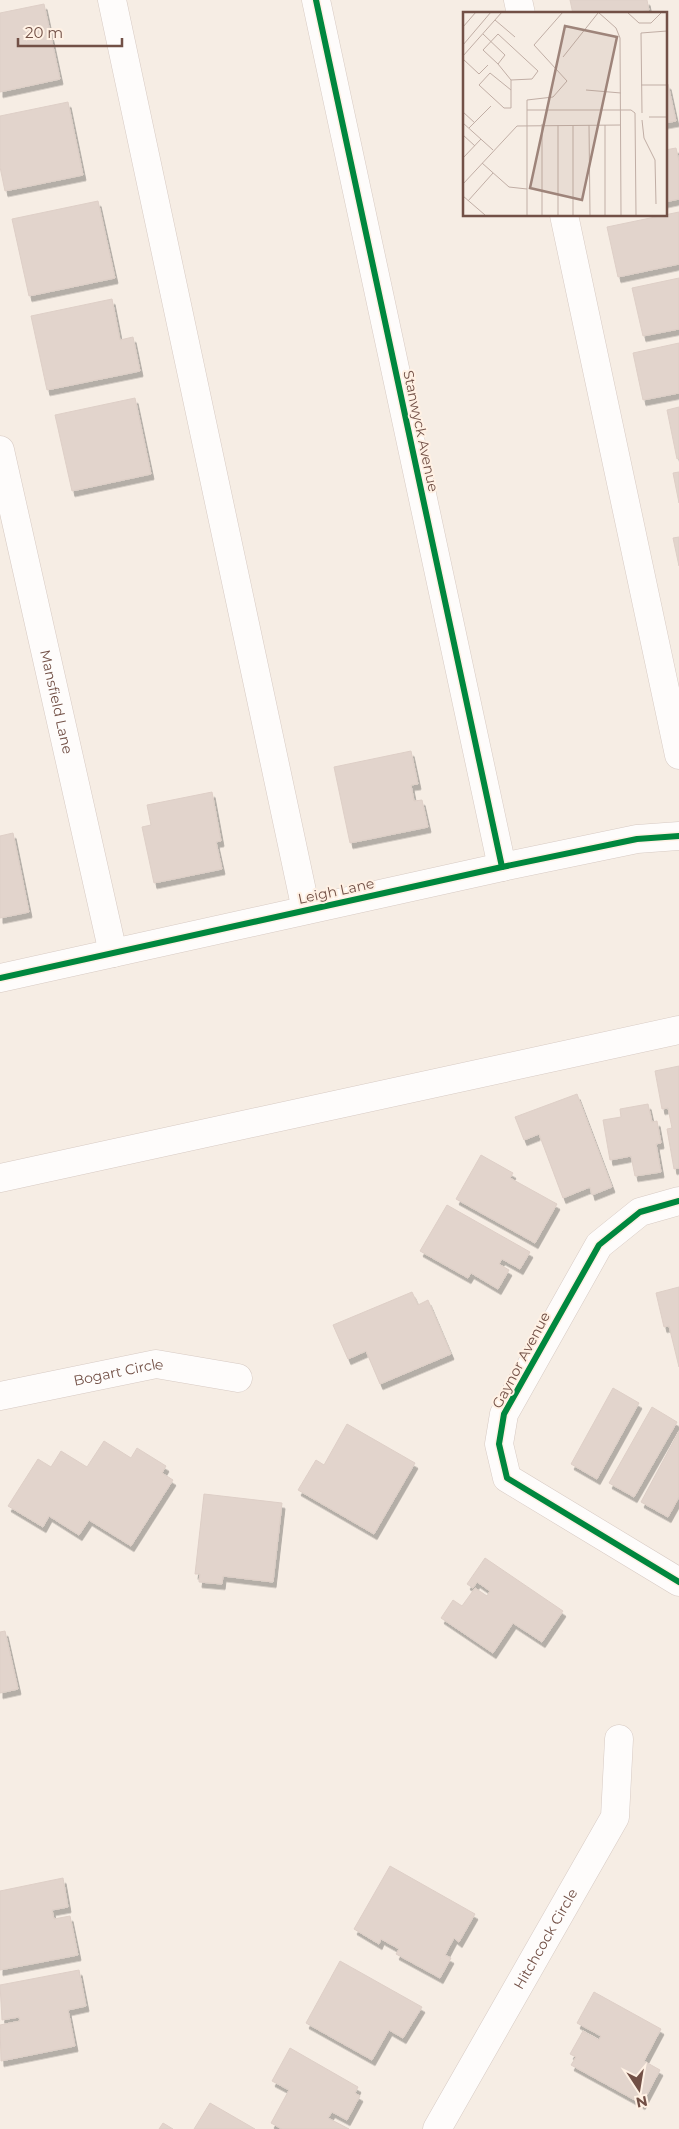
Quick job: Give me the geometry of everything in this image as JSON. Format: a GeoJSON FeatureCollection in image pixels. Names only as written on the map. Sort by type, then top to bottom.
{"type":"FeatureCollection","features":[{"type":"Feature","properties":{"kind":"street"},"geometry":{"type":"LineString","coordinates":[[112,0],[306,910]]}},
{"type":"Feature","properties":{"kind":"street","name":"Stanwyck Avenue"},"geometry":{"type":"LineString","coordinates":[[316,0],[502,867]]}},
{"type":"Feature","properties":{"kind":"street"},"geometry":{"type":"LineString","coordinates":[[564,216],[679,755]]}},
{"type":"Feature","properties":{"kind":"street","name":"Mansfield Lane"},"geometry":{"type":"LineString","coordinates":[[0,450],[113,953]]}},
{"type":"Feature","properties":{"kind":"street","name":"Leigh Lane"},"geometry":{"type":"LineString","coordinates":[[0,978],[502,867],[637,839],[679,836]]}},
{"type":"Feature","properties":{"kind":"street"},"geometry":{"type":"LineString","coordinates":[[0,1178],[679,1030]]}},
{"type":"Feature","properties":{"kind":"street","name":"Gaynor Avenue"},"geometry":{"type":"LineString","coordinates":[[679,1201],[640,1212],[599,1245],[504,1414],[499,1444],[507,1478],[679,1582]]}},
{"type":"Feature","properties":{"kind":"street","name":"Bogart Circle"},"geometry":{"type":"LineString","coordinates":[[0,1396],[156,1364],[238,1378]]}},
{"type":"Feature","properties":{"kind":"street","name":"Hitchcock Circle"},"geometry":{"type":"LineString","coordinates":[[437,2129],[615,1817],[619,1739]]}},
{"type":"Feature","properties":{"kind":"building"},"geometry":{"type":"Polygon","coordinates":[[[570,0],[647,0],[649,10],[641,12],[573,12],[570,0]]]}},
{"type":"Feature","properties":{"kind":"building"},"geometry":{"type":"Polygon","coordinates":[[[44,4],[60,79],[0,92],[0,13],[44,4]]]}},
{"type":"Feature","properties":{"kind":"building"},"geometry":{"type":"Polygon","coordinates":[[[666,84],[668,84],[676,121],[666,123],[666,84]]]}},
{"type":"Feature","properties":{"kind":"building"},"geometry":{"type":"Polygon","coordinates":[[[68,102],[83,175],[5,191],[0,167],[0,116],[68,102]]]}},
{"type":"Feature","properties":{"kind":"building"},"geometry":{"type":"Polygon","coordinates":[[[676,148],[679,161],[679,199],[666,202],[666,150],[676,148]]]}},
{"type":"Feature","properties":{"kind":"building"},"geometry":{"type":"Polygon","coordinates":[[[98,201],[115,278],[29,296],[12,219],[98,201]]]}},
{"type":"Feature","properties":{"kind":"building"},"geometry":{"type":"Polygon","coordinates":[[[679,212],[679,264],[618,277],[607,227],[679,212]]]}},
{"type":"Feature","properties":{"kind":"building"},"geometry":{"type":"Polygon","coordinates":[[[679,278],[679,329],[643,336],[632,288],[679,278]]]}},
{"type":"Feature","properties":{"kind":"building"},"geometry":{"type":"Polygon","coordinates":[[[112,299],[120,340],[133,337],[140,371],[47,390],[31,316],[112,299]]]}},
{"type":"Feature","properties":{"kind":"building"},"geometry":{"type":"Polygon","coordinates":[[[679,343],[679,393],[643,400],[633,353],[679,343]]]}},
{"type":"Feature","properties":{"kind":"building"},"geometry":{"type":"Polygon","coordinates":[[[135,398],[151,474],[72,491],[55,415],[135,398]]]}},
{"type":"Feature","properties":{"kind":"building"},"geometry":{"type":"Polygon","coordinates":[[[679,407],[679,458],[677,459],[667,410],[679,407]]]}},
{"type":"Feature","properties":{"kind":"building"},"geometry":{"type":"Polygon","coordinates":[[[679,472],[679,503],[673,473],[679,472]]]}},
{"type":"Feature","properties":{"kind":"building"},"geometry":{"type":"Polygon","coordinates":[[[679,537],[679,566],[673,538],[679,537]]]}},
{"type":"Feature","properties":{"kind":"building"},"geometry":{"type":"Polygon","coordinates":[[[411,751],[418,784],[411,785],[414,801],[422,800],[428,827],[350,843],[334,767],[411,751]]]}},
{"type":"Feature","properties":{"kind":"building"},"geometry":{"type":"Polygon","coordinates":[[[212,792],[221,841],[216,842],[222,869],[154,883],[142,827],[151,825],[147,805],[212,792]]]}},
{"type":"Feature","properties":{"kind":"building"},"geometry":{"type":"Polygon","coordinates":[[[13,833],[29,912],[0,918],[0,836],[13,833]]]}},
{"type":"Feature","properties":{"kind":"building"},"geometry":{"type":"Polygon","coordinates":[[[679,1066],[679,1168],[674,1169],[667,1129],[672,1128],[668,1108],[662,1109],[655,1071],[679,1066]]]}},
{"type":"Feature","properties":{"kind":"building"},"geometry":{"type":"Polygon","coordinates":[[[577,1094],[612,1187],[592,1195],[590,1187],[563,1198],[539,1134],[524,1140],[515,1117],[577,1094]]]}},
{"type":"Feature","properties":{"kind":"building"},"geometry":{"type":"Polygon","coordinates":[[[648,1104],[652,1122],[657,1121],[661,1143],[656,1144],[661,1172],[635,1176],[631,1156],[610,1160],[603,1120],[621,1117],[620,1109],[648,1104]]]}},
{"type":"Feature","properties":{"kind":"building"},"geometry":{"type":"Polygon","coordinates":[[[481,1155],[513,1173],[510,1178],[557,1204],[535,1243],[456,1199],[481,1155]]]}},
{"type":"Feature","properties":{"kind":"building"},"geometry":{"type":"Polygon","coordinates":[[[447,1205],[530,1252],[520,1269],[502,1259],[499,1264],[509,1270],[498,1289],[471,1273],[468,1278],[420,1251],[447,1205]]]}},
{"type":"Feature","properties":{"kind":"building"},"geometry":{"type":"Polygon","coordinates":[[[679,1287],[679,1367],[669,1326],[664,1327],[656,1293],[679,1287]]]}},
{"type":"Feature","properties":{"kind":"building"},"geometry":{"type":"Polygon","coordinates":[[[412,1292],[418,1305],[428,1300],[451,1354],[380,1384],[366,1351],[348,1359],[333,1325],[412,1292]]]}},
{"type":"Feature","properties":{"kind":"building"},"geometry":{"type":"Polygon","coordinates":[[[613,1388],[639,1403],[597,1479],[571,1464],[613,1388]]]}},
{"type":"Feature","properties":{"kind":"building"},"geometry":{"type":"Polygon","coordinates":[[[652,1407],[677,1422],[634,1497],[609,1483],[652,1407]]]}},
{"type":"Feature","properties":{"kind":"building"},"geometry":{"type":"Polygon","coordinates":[[[347,1424],[415,1463],[374,1534],[298,1490],[316,1460],[324,1465],[347,1424]]]}},
{"type":"Feature","properties":{"kind":"building"},"geometry":{"type":"Polygon","coordinates":[[[679,1431],[679,1497],[668,1517],[641,1502],[679,1431]]]}},
{"type":"Feature","properties":{"kind":"building"},"geometry":{"type":"Polygon","coordinates":[[[104,1441],[131,1458],[137,1448],[166,1466],[162,1473],[173,1480],[131,1546],[89,1520],[79,1535],[49,1516],[43,1527],[8,1506],[38,1459],[51,1467],[61,1451],[87,1467],[104,1441]]]}},
{"type":"Feature","properties":{"kind":"building"},"geometry":{"type":"Polygon","coordinates":[[[204,1494],[282,1503],[273,1582],[223,1576],[222,1584],[199,1582],[200,1574],[195,1574],[204,1494]]]}},
{"type":"Feature","properties":{"kind":"building"},"geometry":{"type":"Polygon","coordinates":[[[485,1558],[563,1611],[542,1642],[513,1623],[493,1653],[441,1618],[453,1600],[462,1606],[475,1588],[487,1596],[490,1591],[477,1582],[473,1588],[467,1584],[485,1558]]]}},
{"type":"Feature","properties":{"kind":"building"},"geometry":{"type":"Polygon","coordinates":[[[5,1631],[18,1689],[0,1693],[0,1632],[5,1631]]]}},
{"type":"Feature","properties":{"kind":"building"},"geometry":{"type":"Polygon","coordinates":[[[390,1866],[475,1914],[459,1942],[454,1938],[445,1955],[451,1958],[440,1978],[396,1954],[399,1949],[381,1939],[379,1944],[354,1929],[390,1866]]]}},
{"type":"Feature","properties":{"kind":"building"},"geometry":{"type":"Polygon","coordinates":[[[63,1878],[68,1907],[52,1910],[54,1919],[70,1916],[78,1955],[0,1970],[0,1891],[63,1878]]]}},
{"type":"Feature","properties":{"kind":"building"},"geometry":{"type":"Polygon","coordinates":[[[340,1961],[422,2007],[403,2038],[389,2030],[372,2060],[306,2023],[340,1961]]]}},
{"type":"Feature","properties":{"kind":"building"},"geometry":{"type":"Polygon","coordinates":[[[79,1970],[86,2006],[68,2010],[75,2046],[1,2061],[0,2025],[20,2021],[19,2017],[2,2020],[0,1985],[79,1970]]]}},
{"type":"Feature","properties":{"kind":"building"},"geometry":{"type":"Polygon","coordinates":[[[594,1992],[661,2029],[644,2061],[660,2070],[642,2104],[571,2065],[576,2057],[570,2054],[583,2031],[599,2040],[601,2036],[577,2023],[594,1992]]]}},
{"type":"Feature","properties":{"kind":"building"},"geometry":{"type":"Polygon","coordinates":[[[290,2048],[358,2087],[355,2093],[360,2096],[347,2120],[332,2112],[328,2118],[349,2129],[282,2129],[271,2123],[289,2090],[272,2081],[290,2048]]]}},
{"type":"Feature","properties":{"kind":"building"},"geometry":{"type":"Polygon","coordinates":[[[210,2103],[255,2129],[194,2129],[210,2103]]]}},
{"type":"Feature","properties":{"kind":"building"},"geometry":{"type":"Polygon","coordinates":[[[163,2123],[173,2129],[159,2129],[163,2123]]]}},
{"type":"Feature","properties":{"kind":"cycle path"},"geometry":{"type":"LineString","coordinates":[[316,0],[502,867]]}},
{"type":"Feature","properties":{"kind":"cycle path"},"geometry":{"type":"LineString","coordinates":[[0,978],[502,867],[637,839],[679,836]]}},
{"type":"Feature","properties":{"kind":"cycle path"},"geometry":{"type":"LineString","coordinates":[[679,1201],[640,1212],[599,1245],[504,1414],[499,1444],[507,1478],[679,1582]]}}]}
